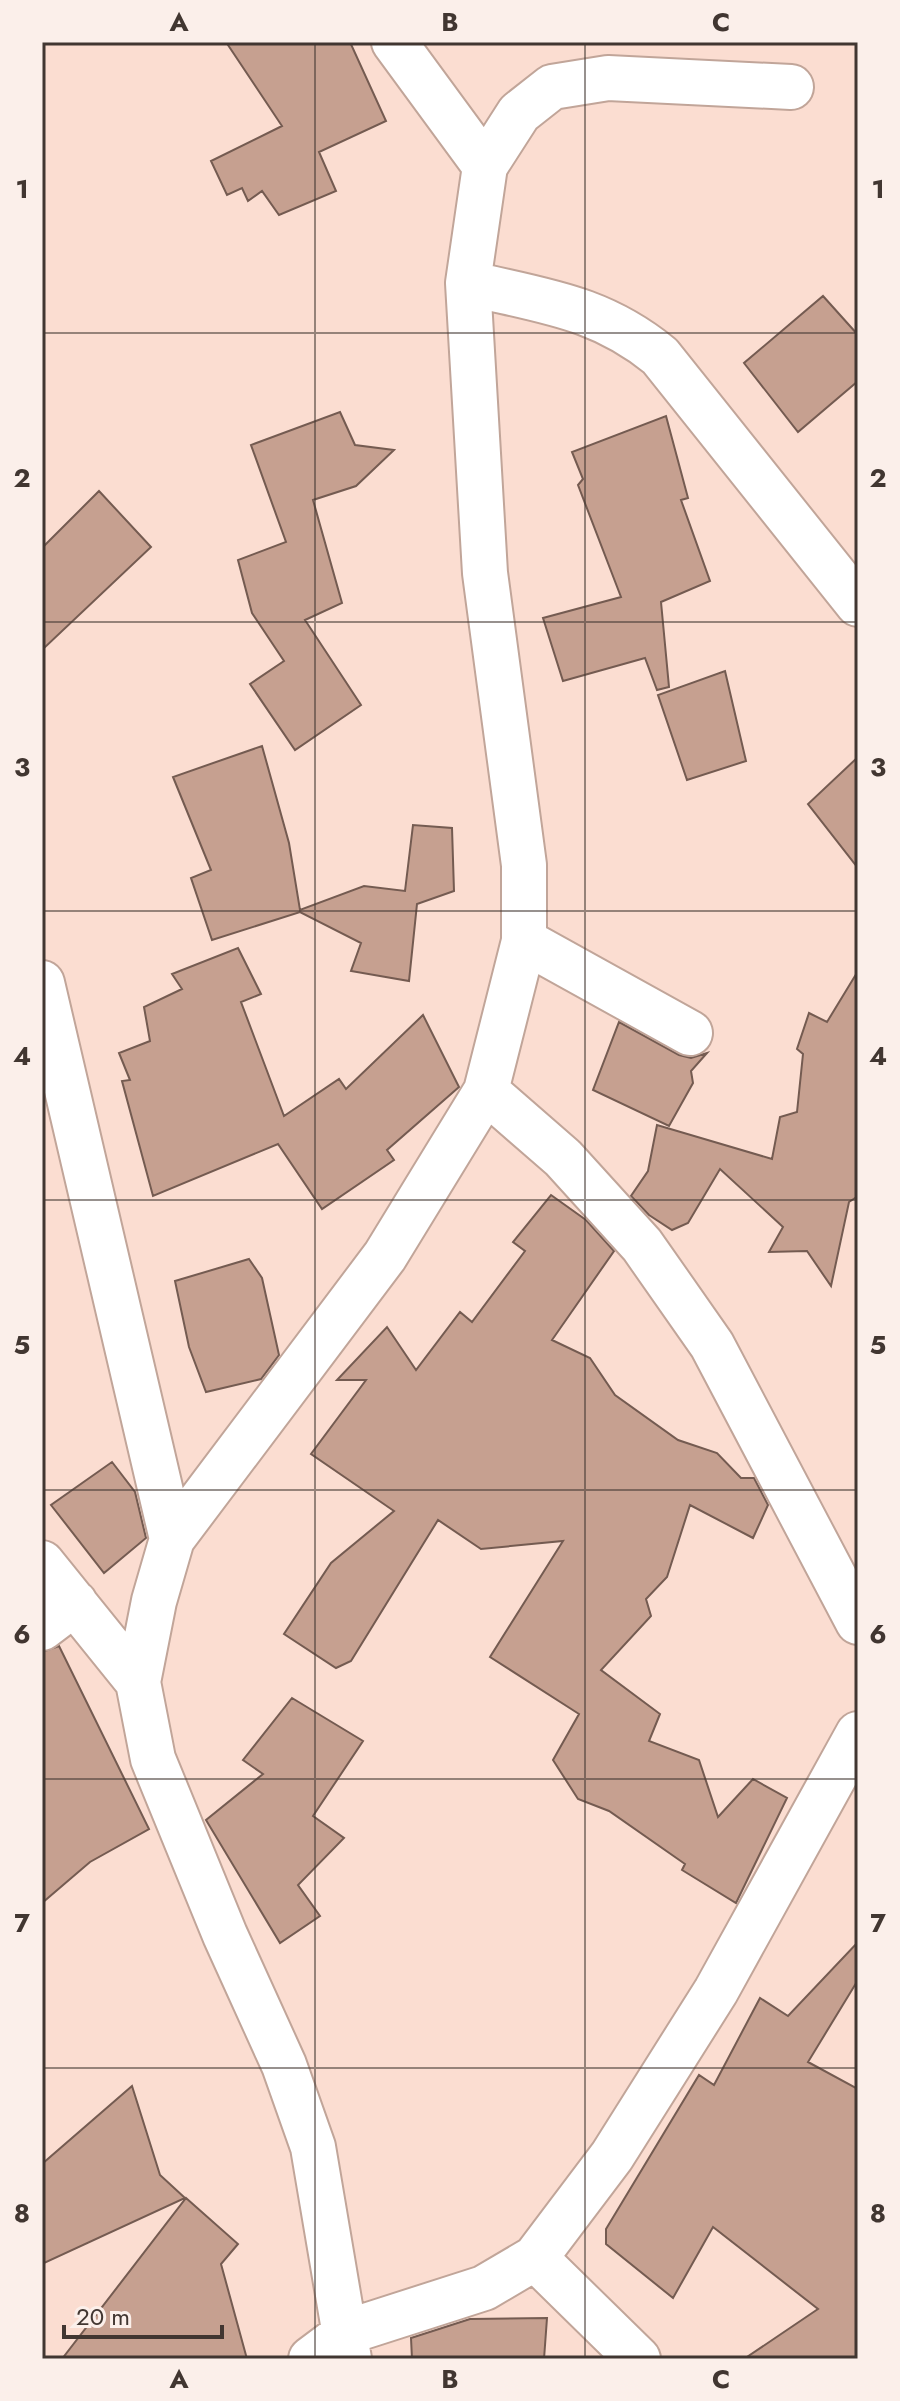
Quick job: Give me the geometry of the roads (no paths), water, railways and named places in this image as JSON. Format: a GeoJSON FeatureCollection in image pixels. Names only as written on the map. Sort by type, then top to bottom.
{"type":"FeatureCollection","features":[{"type":"Feature","properties":{"kind":"street"},"geometry":{"type":"LineString","coordinates":[[394,42],[485,166]]}},
{"type":"Feature","properties":{"kind":"street"},"geometry":{"type":"LineString","coordinates":[[348,2346],[326,2238],[313,2147],[284,2065],[225,1935],[153,1759],[138,1682],[154,1601],[172,1539],[385,1256],[486,1091],[524,941],[524,865],[485,573],[468,283],[485,166],[519,113],[552,87],[608,78],[791,87]]}},
{"type":"Feature","properties":{"kind":"street"},"geometry":{"type":"LineString","coordinates":[[468,283],[599,315],[630,331],[660,356],[858,604]]}},
{"type":"Feature","properties":{"kind":"street"},"geometry":{"type":"LineString","coordinates":[[524,941],[690,1033]]}},
{"type":"Feature","properties":{"kind":"street"},"geometry":{"type":"LineString","coordinates":[[42,983],[172,1539]]}},
{"type":"Feature","properties":{"kind":"street"},"geometry":{"type":"LineString","coordinates":[[486,1091],[563,1158],[642,1245],[712,1345],[858,1622]]}},
{"type":"Feature","properties":{"kind":"street"},"geometry":{"type":"LineString","coordinates":[[42,1563],[58,1616],[138,1682]]}},
{"type":"Feature","properties":{"kind":"street"},"geometry":{"type":"LineString","coordinates":[[311,2359],[484,2288],[535,2258],[612,2156],[716,1991],[858,1734]]}},
{"type":"Feature","properties":{"kind":"street"},"geometry":{"type":"LineString","coordinates":[[535,2258],[638,2359]]}}]}
